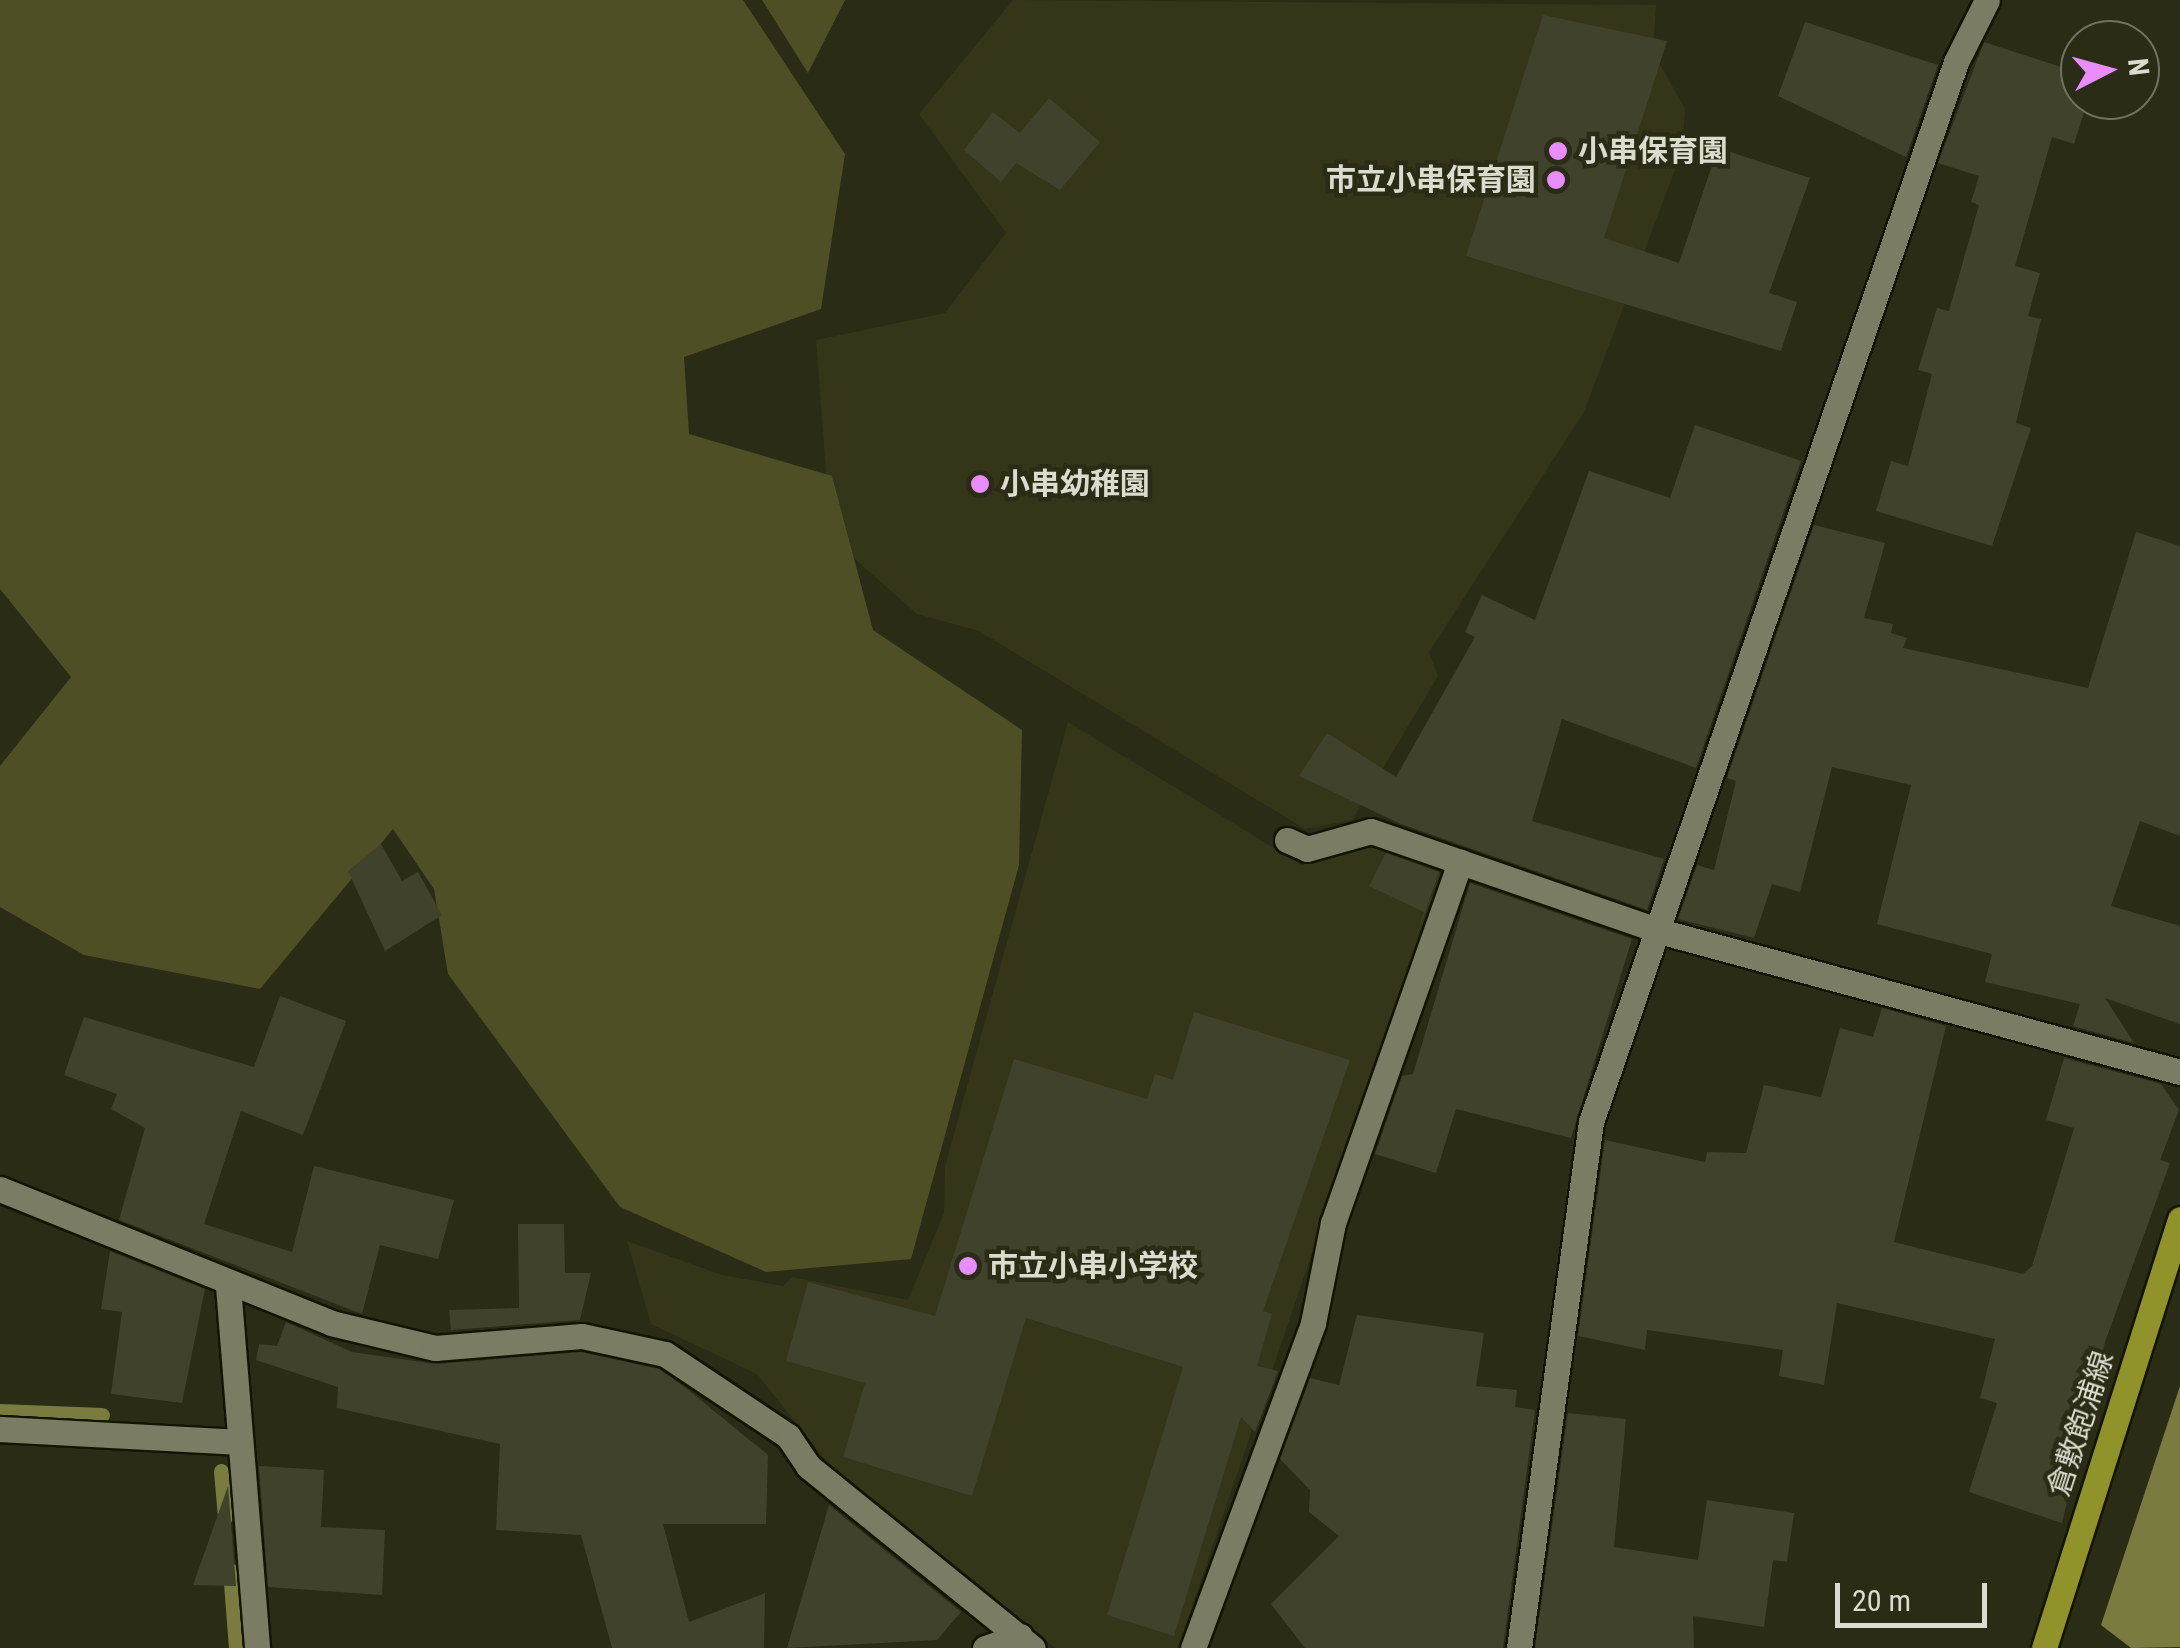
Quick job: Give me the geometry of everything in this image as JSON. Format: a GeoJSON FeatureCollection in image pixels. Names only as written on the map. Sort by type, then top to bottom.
{"type":"FeatureCollection","features":[{"type":"Feature","properties":{"kind":"main road","name":"倉敷飽浦線"},"geometry":{"type":"LineString","coordinates":[[2044,1648],[2180,1219]]}},
{"type":"Feature","properties":{"kind":"street"},"geometry":{"type":"LineString","coordinates":[[1519,1648],[1591,1122],[1956,62],[1986,0]]}},
{"type":"Feature","properties":{"kind":"street"},"geometry":{"type":"LineString","coordinates":[[1287,840],[1307,849],[1371,832],[1659,931],[2180,1072]]}},
{"type":"Feature","properties":{"kind":"street"},"geometry":{"type":"LineString","coordinates":[[1193,1648],[1313,1323],[1333,1223],[1460,862]]}},
{"type":"Feature","properties":{"kind":"street"},"geometry":{"type":"LineString","coordinates":[[0,1188],[228,1286],[435,1348],[582,1336],[665,1354],[788,1436],[808,1466],[1027,1642]]}},
{"type":"Feature","properties":{"kind":"street"},"geometry":{"type":"LineString","coordinates":[[228,1286],[257,1648]]}},
{"type":"Feature","properties":{"kind":"street"},"geometry":{"type":"LineString","coordinates":[[0,1429],[238,1442]]}},
{"type":"Feature","properties":{"kind":"street"},"geometry":{"type":"LineString","coordinates":[[985,1648],[1027,1642]]}},
{"type":"Feature","properties":{"kind":"shaded area"},"geometry":{"type":"Polygon","coordinates":[[[0,0],[743,0],[845,154],[821,309],[684,357],[689,434],[832,476],[873,630],[1022,730],[1019,865],[911,1259],[766,1272],[620,1207],[448,974],[434,889],[393,829],[260,989],[84,955],[0,907],[0,766],[71,677],[0,589],[0,0]]]}},
{"type":"Feature","properties":{"kind":"shaded area"},"geometry":{"type":"Polygon","coordinates":[[[762,0],[845,0],[808,73],[762,0]]]}},
{"type":"Feature","properties":{"kind":"shaded area"},"geometry":{"type":"Polygon","coordinates":[[[1013,0],[1656,5],[1653,52],[1685,109],[1682,151],[1584,412],[1429,652],[1438,676],[1352,820],[1305,829],[979,631],[917,614],[831,538],[816,340],[945,313],[1006,233],[919,114],[1013,0]]]}},
{"type":"Feature","properties":{"kind":"shaded area"},"geometry":{"type":"Polygon","coordinates":[[[1068,722],[1302,865],[1370,844],[1441,873],[1178,1648],[1055,1648],[832,1468],[757,1374],[651,1324],[627,1241],[722,1275],[783,1286],[792,1277],[908,1300],[944,1213],[945,1166],[1068,722]]]}},
{"type":"Feature","properties":{"kind":"shaded area"},"geometry":{"type":"Polygon","coordinates":[[[2180,1386],[2180,1647],[2131,1648],[2101,1625],[2180,1386]]]}},
{"type":"Feature","properties":{"kind":"building"},"geometry":{"type":"Polygon","coordinates":[[[1543,15],[1667,41],[1604,238],[1679,263],[1718,148],[1810,178],[1769,293],[1797,302],[1781,351],[1466,256],[1543,15]]]}},
{"type":"Feature","properties":{"kind":"building"},"geometry":{"type":"Polygon","coordinates":[[[1805,22],[1938,65],[1906,157],[1778,96],[1805,22]]]}},
{"type":"Feature","properties":{"kind":"building"},"geometry":{"type":"Polygon","coordinates":[[[1984,42],[2060,67],[2060,120],[2082,120],[2074,144],[2052,137],[2015,266],[2040,273],[2028,316],[2041,319],[2016,423],[2031,428],[1992,546],[1876,511],[1891,461],[1908,466],[1932,374],[1918,370],[1937,308],[1949,311],[1979,205],[1971,202],[1979,176],[1938,163],[1984,42]]]}},
{"type":"Feature","properties":{"kind":"building"},"geometry":{"type":"Polygon","coordinates":[[[1049,98],[1100,142],[1060,190],[1016,163],[1001,182],[964,150],[993,112],[1020,133],[1049,98]]]}},
{"type":"Feature","properties":{"kind":"building"},"geometry":{"type":"Polygon","coordinates":[[[1695,425],[1801,461],[1696,768],[1562,719],[1532,821],[1664,859],[1647,910],[1401,824],[1299,776],[1327,733],[1396,777],[1475,637],[1465,632],[1482,595],[1535,620],[1589,471],[1670,498],[1695,425]]]}},
{"type":"Feature","properties":{"kind":"building"},"geometry":{"type":"Polygon","coordinates":[[[1814,525],[1885,543],[1864,618],[1893,624],[1891,633],[1907,638],[1903,648],[2088,688],[2136,532],[2180,546],[2180,836],[2140,821],[2111,906],[2180,926],[2180,1024],[2105,998],[2134,1043],[2073,1026],[2080,1004],[1985,982],[1992,954],[1877,924],[1911,785],[1832,767],[1800,892],[1772,884],[1754,938],[1678,919],[1697,865],[1714,870],[1736,781],[1727,778],[1814,525]]]}},
{"type":"Feature","properties":{"kind":"building"},"geometry":{"type":"Polygon","coordinates":[[[381,844],[402,881],[418,872],[442,915],[385,951],[348,871],[381,844]]]}},
{"type":"Feature","properties":{"kind":"building"},"geometry":{"type":"Polygon","coordinates":[[[1386,853],[1439,872],[1415,941],[1424,912],[1369,886],[1386,853]]]}},
{"type":"Feature","properties":{"kind":"building"},"geometry":{"type":"Polygon","coordinates":[[[1470,883],[1632,939],[1571,1138],[1456,1109],[1436,1173],[1375,1154],[1402,1076],[1413,1074],[1470,883]]]}},
{"type":"Feature","properties":{"kind":"building"},"geometry":{"type":"Polygon","coordinates":[[[280,996],[346,1021],[303,1135],[241,1111],[204,1224],[292,1252],[314,1166],[454,1200],[438,1259],[380,1245],[362,1314],[119,1220],[145,1128],[111,1109],[117,1094],[64,1075],[84,1017],[254,1067],[280,996]]]}},
{"type":"Feature","properties":{"kind":"building"},"geometry":{"type":"Polygon","coordinates":[[[1882,1008],[1946,1026],[1894,1242],[2023,1274],[2032,1266],[2074,1128],[2046,1120],[2064,1058],[2161,1084],[2179,1110],[2160,1160],[2170,1163],[2105,1342],[2062,1523],[1969,1492],[1997,1403],[1980,1398],[1995,1339],[1837,1303],[1824,1385],[1779,1376],[1783,1350],[1647,1330],[1645,1350],[1578,1336],[1605,1140],[1705,1162],[1707,1152],[1746,1153],[1764,1085],[1821,1097],[1840,1028],[1873,1037],[1882,1008]]]}},
{"type":"Feature","properties":{"kind":"building"},"geometry":{"type":"Polygon","coordinates":[[[1194,1012],[1350,1060],[1263,1311],[1272,1314],[1257,1366],[1278,1371],[1255,1432],[1241,1417],[1174,1636],[1107,1615],[1183,1367],[1026,1318],[972,1496],[843,1457],[865,1383],[786,1361],[808,1282],[935,1316],[1014,1059],[1147,1099],[1155,1074],[1173,1080],[1194,1012]]]}},
{"type":"Feature","properties":{"kind":"building"},"geometry":{"type":"Polygon","coordinates":[[[518,1224],[564,1224],[565,1273],[591,1273],[580,1320],[451,1330],[449,1310],[519,1308],[518,1224]]]}},
{"type":"Feature","properties":{"kind":"building"},"geometry":{"type":"Polygon","coordinates":[[[110,1251],[205,1289],[182,1403],[111,1394],[122,1312],[101,1309],[110,1251]]]}},
{"type":"Feature","properties":{"kind":"building"},"geometry":{"type":"Polygon","coordinates":[[[1357,1315],[1484,1333],[1476,1386],[1517,1390],[1515,1407],[1535,1410],[1503,1648],[1305,1648],[1271,1604],[1339,1536],[1309,1512],[1310,1490],[1280,1459],[1310,1378],[1339,1385],[1357,1315]]]}},
{"type":"Feature","properties":{"kind":"building"},"geometry":{"type":"Polygon","coordinates":[[[286,1322],[352,1352],[436,1364],[581,1352],[659,1369],[768,1455],[766,1524],[663,1524],[689,1622],[765,1593],[764,1648],[612,1648],[581,1535],[496,1530],[500,1444],[337,1408],[338,1387],[256,1360],[259,1344],[277,1346],[286,1322]]]}},
{"type":"Feature","properties":{"kind":"building"},"geometry":{"type":"Polygon","coordinates":[[[1568,1413],[1626,1419],[1614,1547],[1698,1560],[1707,1500],[1794,1513],[1787,1562],[1773,1560],[1764,1627],[1693,1616],[1694,1648],[1535,1648],[1568,1413]]]}},
{"type":"Feature","properties":{"kind":"building"},"geometry":{"type":"Polygon","coordinates":[[[259,1466],[324,1470],[321,1527],[385,1530],[382,1595],[268,1587],[259,1466]]]}},
{"type":"Feature","properties":{"kind":"building"},"geometry":{"type":"Polygon","coordinates":[[[228,1486],[236,1586],[193,1585],[228,1486]]]}},
{"type":"Feature","properties":{"kind":"building"},"geometry":{"type":"Polygon","coordinates":[[[829,1505],[961,1612],[937,1640],[787,1648],[829,1505]]]}},
{"type":"Feature","properties":{"kind":"waterway"},"geometry":{"type":"LineString","coordinates":[[0,1411],[102,1415]]}},
{"type":"Feature","properties":{"kind":"waterway"},"geometry":{"type":"LineString","coordinates":[[221,1471],[225,1517]]}},
{"type":"Feature","properties":{"kind":"waterway"},"geometry":{"type":"LineString","coordinates":[[230,1570],[236,1648]]}},
{"type":"Feature","properties":{"kind":"place","name":"小串保育園"},"geometry":{"type":"Point","coordinates":[1558,151]}},
{"type":"Feature","properties":{"kind":"place","name":"市立小串保育園"},"geometry":{"type":"Point","coordinates":[1556,180]}},
{"type":"Feature","properties":{"kind":"place","name":"小串幼稚園"},"geometry":{"type":"Point","coordinates":[980,484]}},
{"type":"Feature","properties":{"kind":"place","name":"市立小串小学校"},"geometry":{"type":"Point","coordinates":[968,1266]}}]}
